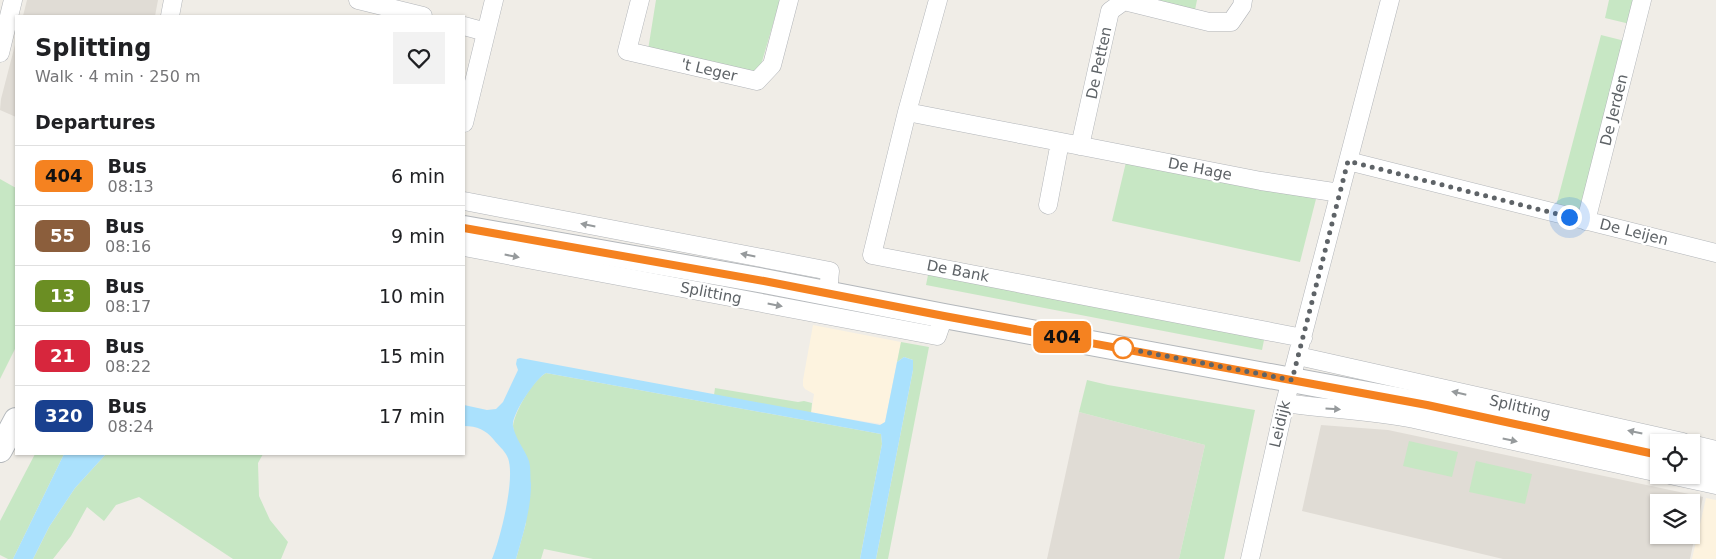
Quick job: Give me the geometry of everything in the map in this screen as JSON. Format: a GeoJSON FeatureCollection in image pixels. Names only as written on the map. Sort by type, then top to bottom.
{"type":"FeatureCollection","features":[{"type":"Feature","properties":{"kind":"main road","name":"Splitting"},"geometry":{"type":"LineString","coordinates":[[465,228],[829,282],[944,316],[1427,405],[1650,453]]}},
{"type":"Feature","properties":{"kind":"main road"},"geometry":{"type":"LineString","coordinates":[[0,450],[15,422]]}},
{"type":"Feature","properties":{"kind":"main road"},"geometry":{"type":"LineString","coordinates":[[1700,464],[1716,468]]}},
{"type":"Feature","properties":{"kind":"street"},"geometry":{"type":"LineString","coordinates":[[0,52],[13,0]]}},
{"type":"Feature","properties":{"kind":"street"},"geometry":{"type":"LineString","coordinates":[[170,15],[172,0]]}},
{"type":"Feature","properties":{"kind":"street"},"geometry":{"type":"LineString","coordinates":[[358,0],[419,15]]}},
{"type":"Feature","properties":{"kind":"street"},"geometry":{"type":"LineString","coordinates":[[465,119],[494,0]]}},
{"type":"Feature","properties":{"kind":"street","name":"'t Leger"},"geometry":{"type":"LineString","coordinates":[[640,0],[627,52],[757,81],[772,64],[789,0]]}},
{"type":"Feature","properties":{"kind":"street","name":"De Bank"},"geometry":{"type":"LineString","coordinates":[[938,0],[907,112],[872,255],[1303,338]]}},
{"type":"Feature","properties":{"kind":"street","name":"De Petten"},"geometry":{"type":"LineString","coordinates":[[1080,146],[1110,11],[1124,1],[1209,22],[1231,22],[1242,6],[1243,0]]}},
{"type":"Feature","properties":{"kind":"street","name":"Leidijk"},"geometry":{"type":"LineString","coordinates":[[1250,559],[1285,403],[1390,0]]}},
{"type":"Feature","properties":{"kind":"street","name":"De Jerden"},"geometry":{"type":"LineString","coordinates":[[1586,221],[1642,0]]}},
{"type":"Feature","properties":{"kind":"street"},"geometry":{"type":"LineString","coordinates":[[465,26],[486,32]]}},
{"type":"Feature","properties":{"kind":"street","name":"De Hage"},"geometry":{"type":"LineString","coordinates":[[907,112],[1080,146],[1340,193]]}},
{"type":"Feature","properties":{"kind":"street"},"geometry":{"type":"LineString","coordinates":[[1048,205],[1060,142]]}},
{"type":"Feature","properties":{"kind":"street","name":"De Leijen"},"geometry":{"type":"LineString","coordinates":[[1348,161],[1716,252]]}},
{"type":"Feature","properties":{"kind":"street","name":"Splitting"},"geometry":{"type":"LineString","coordinates":[[465,201],[829,282]]}},
{"type":"Feature","properties":{"kind":"street","name":"Splitting"},"geometry":{"type":"LineString","coordinates":[[465,247],[937,336],[944,316]]}},
{"type":"Feature","properties":{"kind":"street","name":"Splitting"},"geometry":{"type":"LineString","coordinates":[[1298,356],[1650,435]]}},
{"type":"Feature","properties":{"kind":"street"},"geometry":{"type":"LineString","coordinates":[[1285,403],[1385,413],[1414,418],[1650,470]]}},
{"type":"Feature","properties":{"kind":"street"},"geometry":{"type":"LineString","coordinates":[[1700,446],[1716,450]]}},
{"type":"Feature","properties":{"kind":"street"},"geometry":{"type":"LineString","coordinates":[[1700,482],[1716,485]]}},
{"type":"Feature","properties":{"kind":"shaded area"},"geometry":{"type":"Polygon","coordinates":[[[27,0],[158,0],[155,15],[23,15],[27,0]]]}},
{"type":"Feature","properties":{"kind":"shaded area"},"geometry":{"type":"Polygon","coordinates":[[[15,45],[15,117],[0,110],[15,45]]]}},
{"type":"Feature","properties":{"kind":"shaded area"},"geometry":{"type":"Polygon","coordinates":[[[813,325],[901,342],[885,422],[882,424],[811,413],[814,394],[805,389],[803,380],[813,325]]]}},
{"type":"Feature","properties":{"kind":"shaded area"},"geometry":{"type":"Polygon","coordinates":[[[1079,412],[1205,445],[1179,559],[1047,559],[1079,412]]]}},
{"type":"Feature","properties":{"kind":"shaded area"},"geometry":{"type":"Polygon","coordinates":[[[1321,425],[1388,430],[1689,494],[1650,494],[1650,544],[1693,544],[1690,559],[1503,559],[1302,511],[1321,425]]]}},
{"type":"Feature","properties":{"kind":"shaded area"},"geometry":{"type":"Polygon","coordinates":[[[1700,496],[1703,497],[1700,511],[1700,496]]]}},
{"type":"Feature","properties":{"kind":"shaded area"},"geometry":{"type":"Polygon","coordinates":[[[1706,498],[1716,500],[1716,559],[1692,559],[1695,544],[1700,544],[1700,524],[1706,498]]]}},
{"type":"Feature","properties":{"kind":"green space"},"geometry":{"type":"Polygon","coordinates":[[[656,0],[780,0],[761,65],[757,72],[648,50],[656,0]]]}},
{"type":"Feature","properties":{"kind":"green space"},"geometry":{"type":"Polygon","coordinates":[[[1144,0],[1197,0],[1195,10],[1144,0]]]}},
{"type":"Feature","properties":{"kind":"green space"},"geometry":{"type":"Polygon","coordinates":[[[1609,0],[1636,0],[1630,24],[1605,18],[1609,0]]]}},
{"type":"Feature","properties":{"kind":"green space"},"geometry":{"type":"Polygon","coordinates":[[[1601,35],[1625,41],[1580,213],[1556,206],[1601,35]]]}},
{"type":"Feature","properties":{"kind":"green space"},"geometry":{"type":"Polygon","coordinates":[[[1127,158],[1316,199],[1300,262],[1112,221],[1127,158]]]}},
{"type":"Feature","properties":{"kind":"green space"},"geometry":{"type":"Polygon","coordinates":[[[0,179],[15,187],[15,349],[0,379],[0,179]]]}},
{"type":"Feature","properties":{"kind":"green space"},"geometry":{"type":"Polygon","coordinates":[[[929,270],[1265,335],[1262,350],[926,285],[929,270]]]}},
{"type":"Feature","properties":{"kind":"green space"},"geometry":{"type":"Polygon","coordinates":[[[901,342],[929,347],[888,559],[876,559],[913,370],[913,360],[904,357],[897,362],[901,342]]]}},
{"type":"Feature","properties":{"kind":"green space"},"geometry":{"type":"Polygon","coordinates":[[[546,373],[881,434],[882,444],[860,559],[593,559],[544,549],[541,559],[516,559],[526,523],[513,426],[525,397],[535,383],[546,373]]]}},
{"type":"Feature","properties":{"kind":"green space"},"geometry":{"type":"Polygon","coordinates":[[[1087,380],[1255,410],[1224,559],[1179,559],[1205,445],[1079,412],[1087,380]]]}},
{"type":"Feature","properties":{"kind":"green space"},"geometry":{"type":"Polygon","coordinates":[[[715,388],[812,403],[811,413],[714,395],[715,388]]]}},
{"type":"Feature","properties":{"kind":"green space"},"geometry":{"type":"Polygon","coordinates":[[[1409,441],[1458,452],[1452,477],[1403,466],[1409,441]]]}},
{"type":"Feature","properties":{"kind":"green space"},"geometry":{"type":"Polygon","coordinates":[[[34,455],[64,455],[13,559],[0,555],[0,521],[34,455]]]}},
{"type":"Feature","properties":{"kind":"green space"},"geometry":{"type":"Polygon","coordinates":[[[105,455],[262,455],[258,463],[259,496],[270,520],[288,542],[281,559],[233,559],[139,497],[116,505],[104,521],[87,507],[71,536],[53,559],[33,559],[49,527],[75,488],[105,455]]]}},
{"type":"Feature","properties":{"kind":"green space"},"geometry":{"type":"Polygon","coordinates":[[[1476,461],[1532,474],[1525,504],[1469,492],[1476,461]]]}},
{"type":"Feature","properties":{"kind":"water"},"geometry":{"type":"Polygon","coordinates":[[[904,357],[913,360],[913,370],[876,559],[860,559],[882,444],[881,434],[546,373],[536,382],[525,397],[513,421],[516,435],[529,461],[531,484],[528,512],[519,550],[516,559],[492,559],[506,507],[510,465],[507,456],[488,434],[477,428],[465,426],[465,405],[487,410],[496,409],[503,402],[518,370],[517,359],[520,358],[880,425],[885,422],[897,362],[904,357]]]}},
{"type":"Feature","properties":{"kind":"water"},"geometry":{"type":"Polygon","coordinates":[[[64,455],[105,455],[75,488],[49,527],[33,559],[13,559],[64,455]]]}},
{"type":"Feature","properties":{"kind":"bus line","name":"404"},"geometry":{"type":"LineString","coordinates":[[465,228],[764,281],[1427,405],[1650,453]]}},
{"type":"Feature","properties":{"kind":"route"},"geometry":{"type":"LineString","coordinates":[[1123,348],[1292,380],[1348,161],[1569,217]]}}]}
